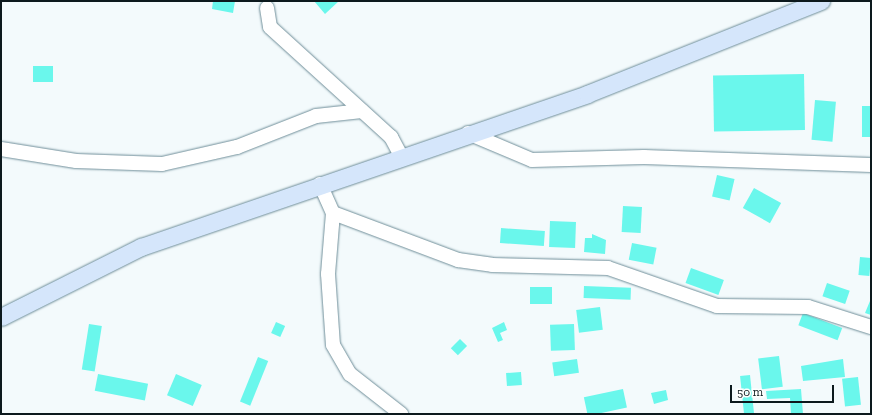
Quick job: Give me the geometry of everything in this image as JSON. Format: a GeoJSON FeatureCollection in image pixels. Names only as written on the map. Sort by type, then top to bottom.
{"type":"FeatureCollection","features":[{"type":"Feature","properties":{"kind":"main road"},"geometry":{"type":"LineString","coordinates":[[1,318],[141,247],[401,156],[586,94],[821,1]]}},
{"type":"Feature","properties":{"kind":"street"},"geometry":{"type":"LineString","coordinates":[[268,8],[270,26],[391,137],[401,156]]}},
{"type":"Feature","properties":{"kind":"street"},"geometry":{"type":"LineString","coordinates":[[1,149],[76,161],[162,164],[237,147],[316,116],[362,111]]}},
{"type":"Feature","properties":{"kind":"street"},"geometry":{"type":"LineString","coordinates":[[468,133],[532,160],[644,157],[871,165]]}},
{"type":"Feature","properties":{"kind":"street"},"geometry":{"type":"LineString","coordinates":[[320,184],[333,213],[328,274],[333,345],[350,374],[401,414]]}},
{"type":"Feature","properties":{"kind":"street"},"geometry":{"type":"LineString","coordinates":[[333,213],[458,260],[492,265],[608,268],[717,306],[808,307],[871,327]]}},
{"type":"Feature","properties":{"kind":"building"},"geometry":{"type":"Polygon","coordinates":[[[213,1],[235,1],[233,13],[212,9],[213,1]]]}},
{"type":"Feature","properties":{"kind":"building"},"geometry":{"type":"Polygon","coordinates":[[[314,1],[339,1],[325,14],[314,1]]]}},
{"type":"Feature","properties":{"kind":"building"},"geometry":{"type":"Polygon","coordinates":[[[33,66],[53,66],[53,82],[33,82],[33,66]]]}},
{"type":"Feature","properties":{"kind":"building"},"geometry":{"type":"Polygon","coordinates":[[[804,74],[805,130],[714,132],[713,76],[804,74]]]}},
{"type":"Feature","properties":{"kind":"building"},"geometry":{"type":"Polygon","coordinates":[[[815,100],[836,102],[832,142],[812,140],[815,100]]]}},
{"type":"Feature","properties":{"kind":"building"},"geometry":{"type":"Polygon","coordinates":[[[862,106],[871,106],[871,137],[862,137],[862,106]]]}},
{"type":"Feature","properties":{"kind":"building"},"geometry":{"type":"Polygon","coordinates":[[[717,175],[735,179],[730,200],[712,196],[717,175]]]}},
{"type":"Feature","properties":{"kind":"building"},"geometry":{"type":"Polygon","coordinates":[[[754,188],[781,203],[770,223],[743,208],[754,188]]]}},
{"type":"Feature","properties":{"kind":"building"},"geometry":{"type":"Polygon","coordinates":[[[623,206],[642,207],[641,233],[622,232],[623,206]]]}},
{"type":"Feature","properties":{"kind":"building"},"geometry":{"type":"Polygon","coordinates":[[[550,221],[576,222],[575,248],[549,247],[550,221]]]}},
{"type":"Feature","properties":{"kind":"building"},"geometry":{"type":"Polygon","coordinates":[[[501,228],[545,231],[544,246],[500,243],[501,228]]]}},
{"type":"Feature","properties":{"kind":"building"},"geometry":{"type":"Polygon","coordinates":[[[592,234],[606,240],[605,254],[584,252],[585,238],[592,238],[592,234]]]}},
{"type":"Feature","properties":{"kind":"building"},"geometry":{"type":"Polygon","coordinates":[[[632,243],[657,248],[653,264],[629,260],[632,243]]]}},
{"type":"Feature","properties":{"kind":"building"},"geometry":{"type":"Polygon","coordinates":[[[860,257],[871,258],[869,276],[858,275],[860,257]]]}},
{"type":"Feature","properties":{"kind":"building"},"geometry":{"type":"Polygon","coordinates":[[[691,268],[724,280],[718,295],[686,283],[691,268]]]}},
{"type":"Feature","properties":{"kind":"building"},"geometry":{"type":"Polygon","coordinates":[[[827,283],[850,291],[845,304],[822,296],[827,283]]]}},
{"type":"Feature","properties":{"kind":"building"},"geometry":{"type":"Polygon","coordinates":[[[584,286],[631,288],[631,300],[584,298],[584,286]]]}},
{"type":"Feature","properties":{"kind":"building"},"geometry":{"type":"Polygon","coordinates":[[[530,287],[552,287],[552,304],[530,304],[530,287]]]}},
{"type":"Feature","properties":{"kind":"building"},"geometry":{"type":"Polygon","coordinates":[[[870,301],[871,302],[871,315],[865,313],[870,301]]]}},
{"type":"Feature","properties":{"kind":"building"},"geometry":{"type":"Polygon","coordinates":[[[600,307],[603,330],[579,333],[576,310],[600,307]]]}},
{"type":"Feature","properties":{"kind":"building"},"geometry":{"type":"Polygon","coordinates":[[[803,313],[842,328],[838,340],[798,325],[803,313]]]}},
{"type":"Feature","properties":{"kind":"building"},"geometry":{"type":"Polygon","coordinates":[[[276,322],[285,326],[280,337],[271,333],[276,322]]]}},
{"type":"Feature","properties":{"kind":"building"},"geometry":{"type":"Polygon","coordinates":[[[504,322],[507,330],[500,333],[503,340],[498,342],[492,328],[504,322]]]}},
{"type":"Feature","properties":{"kind":"building"},"geometry":{"type":"Polygon","coordinates":[[[89,324],[102,326],[95,371],[82,369],[89,324]]]}},
{"type":"Feature","properties":{"kind":"building"},"geometry":{"type":"Polygon","coordinates":[[[574,324],[575,350],[551,351],[550,325],[574,324]]]}},
{"type":"Feature","properties":{"kind":"building"},"geometry":{"type":"Polygon","coordinates":[[[460,339],[467,346],[458,355],[451,348],[460,339]]]}},
{"type":"Feature","properties":{"kind":"building"},"geometry":{"type":"Polygon","coordinates":[[[779,356],[783,387],[762,389],[758,359],[779,356]]]}},
{"type":"Feature","properties":{"kind":"building"},"geometry":{"type":"Polygon","coordinates":[[[258,357],[268,361],[250,406],[240,402],[258,357]]]}},
{"type":"Feature","properties":{"kind":"building"},"geometry":{"type":"Polygon","coordinates":[[[577,359],[579,373],[554,376],[552,362],[577,359]]]}},
{"type":"Feature","properties":{"kind":"building"},"geometry":{"type":"Polygon","coordinates":[[[843,359],[845,377],[803,381],[801,366],[843,359]]]}},
{"type":"Feature","properties":{"kind":"building"},"geometry":{"type":"Polygon","coordinates":[[[521,372],[522,385],[507,386],[506,373],[521,372]]]}},
{"type":"Feature","properties":{"kind":"building"},"geometry":{"type":"Polygon","coordinates":[[[98,374],[148,384],[145,400],[95,391],[98,374]]]}},
{"type":"Feature","properties":{"kind":"building"},"geometry":{"type":"Polygon","coordinates":[[[176,374],[202,385],[193,406],[167,395],[176,374]]]}},
{"type":"Feature","properties":{"kind":"building"},"geometry":{"type":"Polygon","coordinates":[[[750,375],[754,414],[744,414],[740,376],[750,375]]]}},
{"type":"Feature","properties":{"kind":"building"},"geometry":{"type":"Polygon","coordinates":[[[858,377],[861,405],[845,407],[842,379],[858,377]]]}},
{"type":"Feature","properties":{"kind":"building"},"geometry":{"type":"Polygon","coordinates":[[[623,389],[627,408],[597,414],[587,414],[584,397],[623,389]]]}},
{"type":"Feature","properties":{"kind":"building"},"geometry":{"type":"Polygon","coordinates":[[[801,389],[803,414],[791,414],[790,398],[767,399],[766,391],[801,389]]]}},
{"type":"Feature","properties":{"kind":"building"},"geometry":{"type":"Polygon","coordinates":[[[666,390],[668,400],[654,404],[651,393],[666,390]]]}}]}
